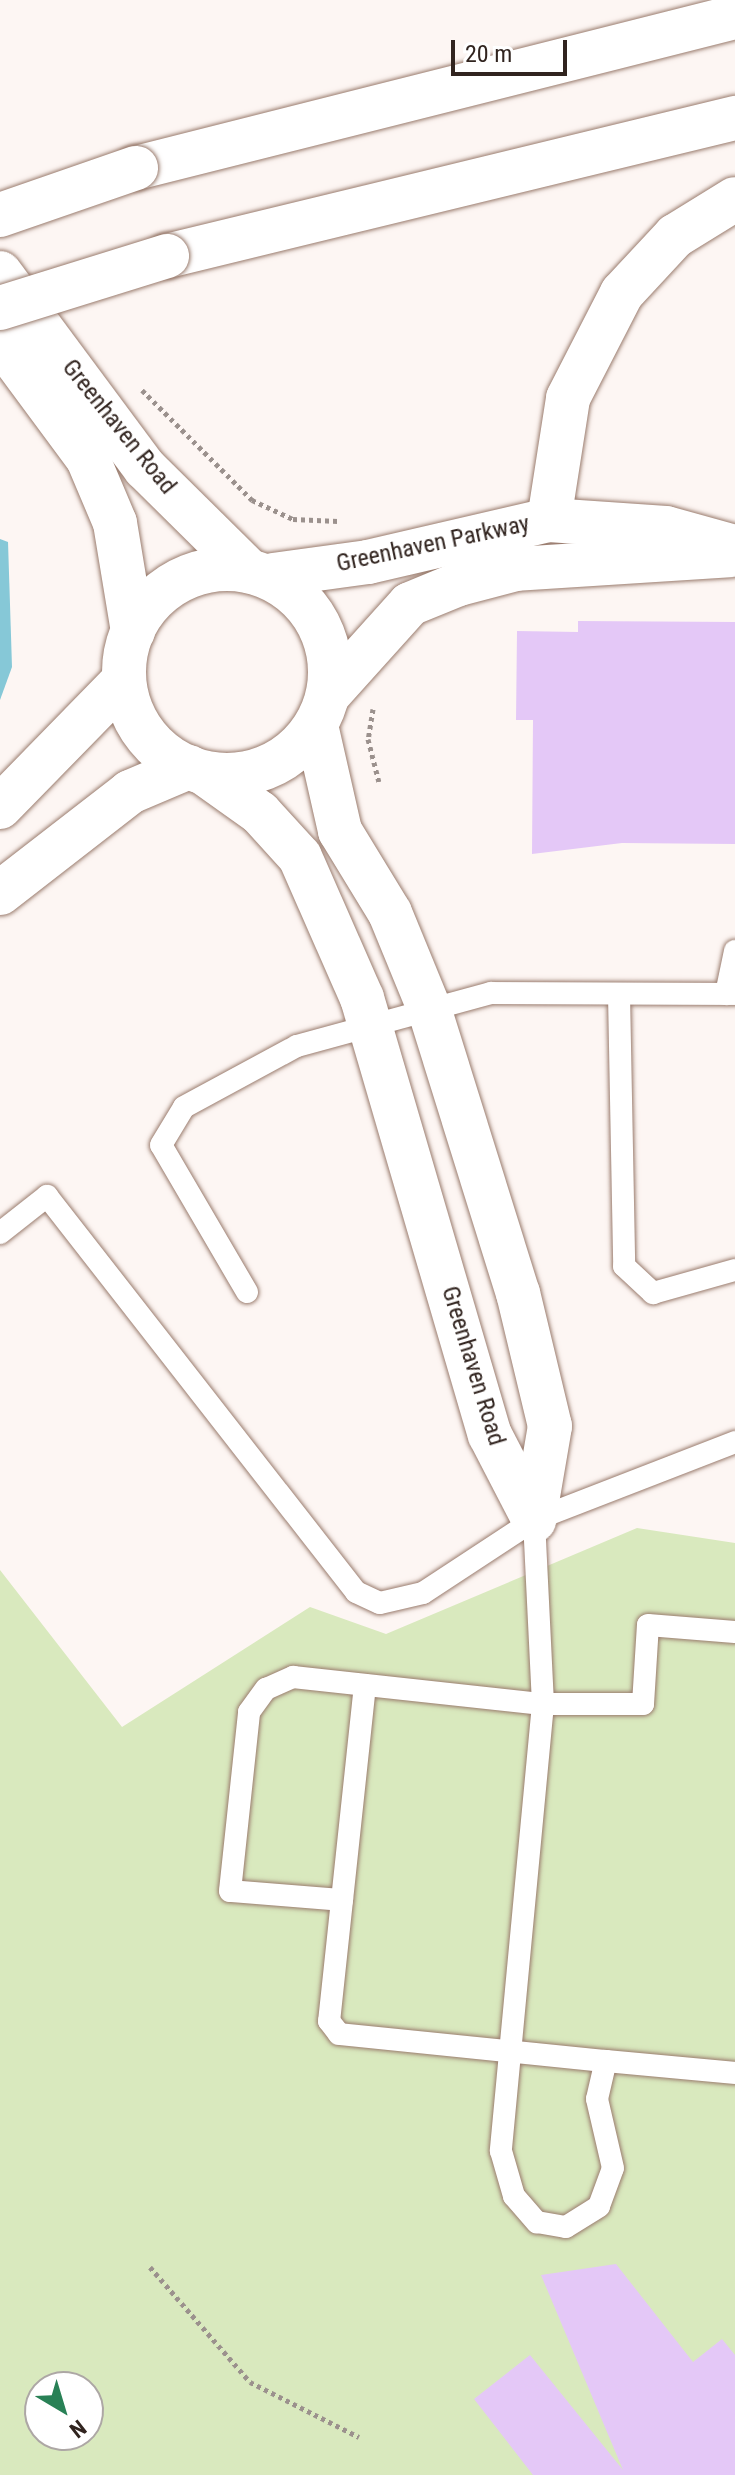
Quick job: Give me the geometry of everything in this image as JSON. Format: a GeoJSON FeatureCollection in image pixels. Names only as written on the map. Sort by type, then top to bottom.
{"type":"FeatureCollection","features":[{"type":"Feature","properties":{"kind":"main road"},"geometry":{"type":"LineString","coordinates":[[0,215],[136,168],[735,17]]}},
{"type":"Feature","properties":{"kind":"main road"},"geometry":{"type":"LineString","coordinates":[[0,308],[167,256],[735,118]]}},
{"type":"Feature","properties":{"kind":"main road"},"geometry":{"type":"LineString","coordinates":[[549,520],[568,398],[622,293],[675,236],[735,199]]}},
{"type":"Feature","properties":{"kind":"main road","name":"Greenhaven Road"},"geometry":{"type":"LineString","coordinates":[[0,273],[145,468],[316,620],[327,643],[322,710],[340,831],[390,913],[429,1008],[518,1293],[550,1426],[534,1520]]}},
{"type":"Feature","properties":{"kind":"main road","name":"Greenhaven Road"},"geometry":{"type":"LineString","coordinates":[[0,340],[88,459],[115,523],[133,632],[123,681],[149,740],[260,813],[300,857],[374,1024],[490,1435],[534,1520]]}},
{"type":"Feature","properties":{"kind":"main road","name":"Greenhaven Parkway"},"geometry":{"type":"LineString","coordinates":[[261,573],[368,562],[549,520],[666,528],[735,547]]}},
{"type":"Feature","properties":{"kind":"main road","name":"Greenhaven Parkway"},"geometry":{"type":"LineString","coordinates":[[322,710],[410,604],[459,584],[516,569],[735,555]]}},
{"type":"Feature","properties":{"kind":"main road","name":"Greenhaven Road"},"geometry":{"type":"LineString","coordinates":[[133,632],[159,594],[186,577],[261,573]]}},
{"type":"Feature","properties":{"kind":"main road"},"geometry":{"type":"LineString","coordinates":[[0,807],[123,681]]}},
{"type":"Feature","properties":{"kind":"main road"},"geometry":{"type":"LineString","coordinates":[[0,893],[130,792],[193,769],[267,767],[322,710]]}},
{"type":"Feature","properties":{"kind":"lane"},"geometry":{"type":"LineString","coordinates":[[247,1292],[161,1145],[162,1133],[184,1107],[297,1046],[491,993],[730,994],[735,951]]}},
{"type":"Feature","properties":{"kind":"lane"},"geometry":{"type":"LineString","coordinates":[[619,994],[624,1266],[653,1293],[735,1270]]}},
{"type":"Feature","properties":{"kind":"lane"},"geometry":{"type":"LineString","coordinates":[[0,1233],[47,1196],[356,1592],[380,1603],[423,1593],[534,1520],[735,1442]]}},
{"type":"Feature","properties":{"kind":"lane"},"geometry":{"type":"LineString","coordinates":[[534,1520],[543,1704],[501,2151],[514,2196],[537,2222],[566,2227],[599,2206],[613,2168],[597,2099],[606,2061]]}},
{"type":"Feature","properties":{"kind":"lane"},"geometry":{"type":"LineString","coordinates":[[342,1900],[230,1891],[249,1712],[266,1689],[293,1677],[543,1704],[643,1704],[648,1625],[735,1632]]}},
{"type":"Feature","properties":{"kind":"lane"},"geometry":{"type":"LineString","coordinates":[[365,1685],[329,2021],[339,2034],[735,2073]]}},
{"type":"Feature","properties":{"kind":"path"},"geometry":{"type":"LineString","coordinates":[[138,385],[252,500],[293,519],[356,522]]}},
{"type":"Feature","properties":{"kind":"path"},"geometry":{"type":"LineString","coordinates":[[378,698],[368,739],[379,782]]}},
{"type":"Feature","properties":{"kind":"path"},"geometry":{"type":"LineString","coordinates":[[150,2267],[250,2382],[359,2437]]}},
{"type":"Feature","properties":{"kind":"green space"},"geometry":{"type":"Polygon","coordinates":[[[637,1528],[735,1543],[735,2475],[0,2475],[0,1570],[122,1727],[310,1607],[386,1634],[637,1528]]]}},
{"type":"Feature","properties":{"kind":"water"},"geometry":{"type":"Polygon","coordinates":[[[0,539],[8,542],[12,667],[0,700],[0,539]]]}},
{"type":"Feature","properties":{"kind":"building"},"geometry":{"type":"Polygon","coordinates":[[[578,621],[735,622],[735,844],[622,843],[532,854],[533,720],[516,720],[517,631],[578,632],[578,621]]]}},
{"type":"Feature","properties":{"kind":"building"},"geometry":{"type":"Polygon","coordinates":[[[616,2264],[693,2362],[722,2339],[735,2355],[735,2475],[533,2475],[474,2399],[530,2355],[623,2470],[541,2275],[616,2264]]]}}]}
